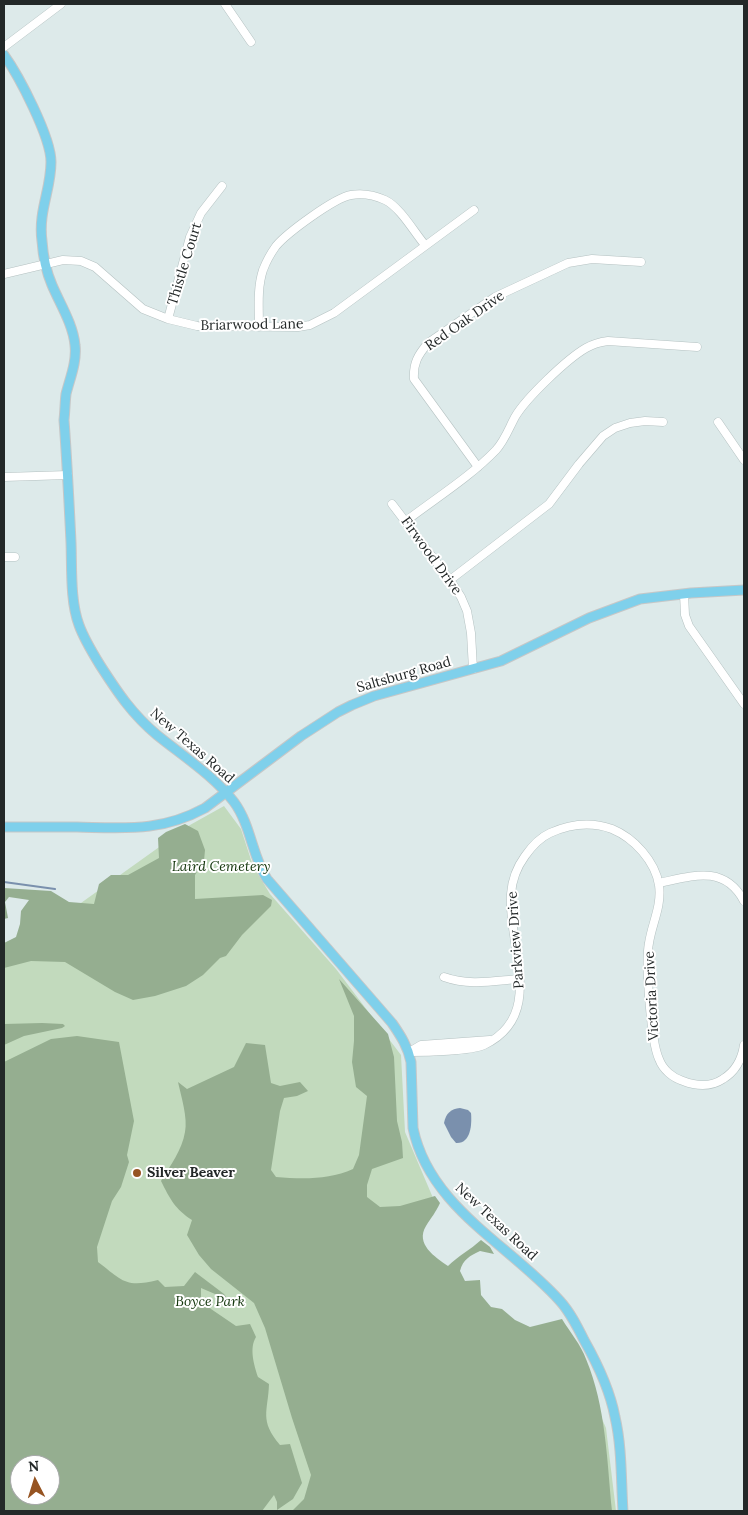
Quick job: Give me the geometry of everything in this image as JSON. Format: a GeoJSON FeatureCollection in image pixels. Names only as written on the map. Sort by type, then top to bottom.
{"type":"FeatureCollection","features":[{"type":"Feature","properties":{"kind":"main road","name":"New Texas Road"},"geometry":{"type":"LineString","coordinates":[[4,55],[22,86],[49,150],[51,161],[40,226],[44,263],[51,284],[74,336],[75,346],[74,364],[66,395],[65,410],[72,574],[75,611],[79,625],[92,652],[120,697],[156,734],[214,781],[225,793],[239,810],[258,863],[267,879],[402,1037],[409,1052],[413,1128],[420,1152],[434,1179],[456,1206],[561,1302],[574,1320],[588,1347],[605,1385],[615,1416],[618,1432],[623,1511]]}},
{"type":"Feature","properties":{"kind":"main road","name":"Saltsburg Road"},"geometry":{"type":"LineString","coordinates":[[4,827],[139,828],[166,824],[188,817],[205,808],[301,736],[338,712],[374,696],[473,669],[514,655],[589,618],[625,604],[646,598],[744,590]]}},
{"type":"Feature","properties":{"kind":"street"},"geometry":{"type":"LineString","coordinates":[[4,47],[61,4]]}},
{"type":"Feature","properties":{"kind":"street"},"geometry":{"type":"LineString","coordinates":[[225,4],[251,42]]}},
{"type":"Feature","properties":{"kind":"street","name":"Thistle Court"},"geometry":{"type":"LineString","coordinates":[[168,319],[193,230],[201,213],[222,186]]}},
{"type":"Feature","properties":{"kind":"street"},"geometry":{"type":"LineString","coordinates":[[259,327],[260,288],[263,271],[275,247],[335,200],[350,195],[365,194],[386,200],[395,208],[424,246]]}},
{"type":"Feature","properties":{"kind":"street","name":"Briarwood Lane"},"geometry":{"type":"LineString","coordinates":[[4,274],[44,263],[69,260],[81,261],[95,267],[143,309],[168,319],[197,326],[298,327],[322,320],[334,313],[474,210]]}},
{"type":"Feature","properties":{"kind":"street","name":"Red Oak Drive"},"geometry":{"type":"LineString","coordinates":[[478,467],[414,379],[413,370],[416,358],[421,351],[428,343],[495,297],[556,267],[592,259],[641,262]]}},
{"type":"Feature","properties":{"kind":"street"},"geometry":{"type":"LineString","coordinates":[[406,521],[478,467],[502,443],[515,417],[523,406],[567,363],[587,348],[598,343],[608,342],[697,347]]}},
{"type":"Feature","properties":{"kind":"street"},"geometry":{"type":"LineString","coordinates":[[450,580],[549,504],[603,436],[615,428],[630,423],[645,421],[663,422]]}},
{"type":"Feature","properties":{"kind":"street"},"geometry":{"type":"LineString","coordinates":[[718,422],[744,460]]}},
{"type":"Feature","properties":{"kind":"street"},"geometry":{"type":"LineString","coordinates":[[4,477],[68,475]]}},
{"type":"Feature","properties":{"kind":"street","name":"Firwood Drive"},"geometry":{"type":"LineString","coordinates":[[392,504],[461,597],[467,611],[471,633],[473,669]]}},
{"type":"Feature","properties":{"kind":"street"},"geometry":{"type":"LineString","coordinates":[[4,558],[15,557]]}},
{"type":"Feature","properties":{"kind":"street"},"geometry":{"type":"LineString","coordinates":[[684,594],[685,615],[689,626],[744,704]]}},
{"type":"Feature","properties":{"kind":"street","name":"Parkview Drive"},"geometry":{"type":"LineString","coordinates":[[409,1052],[421,1046],[492,1040],[502,1034],[516,1015],[520,996],[511,895],[515,874],[521,862],[530,848],[540,839],[578,824],[597,825],[613,830],[628,838],[641,850],[653,867],[658,883]]}},
{"type":"Feature","properties":{"kind":"street"},"geometry":{"type":"LineString","coordinates":[[658,883],[699,874],[710,875],[722,878],[732,885],[744,901]]}},
{"type":"Feature","properties":{"kind":"street","name":"Victoria Drive"},"geometry":{"type":"LineString","coordinates":[[658,883],[660,899],[649,944],[647,964],[654,1047],[659,1060],[676,1079],[693,1085],[709,1085],[723,1080],[734,1070],[742,1057],[744,1045]]}},
{"type":"Feature","properties":{"kind":"street"},"geometry":{"type":"LineString","coordinates":[[444,977],[467,983],[519,978]]}},
{"type":"Feature","properties":{"kind":"green space","name":"Boyce Park"},"geometry":{"type":"Polygon","coordinates":[[[224,806],[241,829],[253,866],[270,894],[336,969],[401,1055],[405,1132],[436,1205],[409,1245],[520,1335],[562,1328],[606,1428],[616,1511],[4,1511],[4,958],[190,825],[224,806]]]}},
{"type":"Feature","properties":{"kind":"green space"},"geometry":{"type":"Polygon","coordinates":[[[185,824],[198,831],[205,850],[204,861],[195,875],[195,899],[263,895],[272,900],[271,906],[242,935],[226,956],[220,958],[203,975],[186,986],[155,996],[133,1000],[115,992],[65,962],[31,961],[4,968],[4,943],[16,937],[21,911],[29,900],[9,897],[5,902],[8,918],[4,919],[4,888],[51,891],[69,902],[94,904],[99,884],[111,875],[128,875],[159,858],[158,838],[166,832],[185,824]]]}},
{"type":"Feature","properties":{"kind":"green space"},"geometry":{"type":"Polygon","coordinates":[[[339,979],[388,1034],[394,1057],[397,1121],[402,1142],[403,1158],[372,1169],[367,1185],[367,1197],[380,1207],[400,1206],[435,1196],[440,1203],[423,1233],[425,1244],[432,1254],[448,1266],[481,1240],[490,1247],[494,1254],[480,1251],[470,1256],[460,1271],[465,1281],[480,1280],[481,1295],[491,1307],[502,1309],[515,1320],[530,1327],[562,1319],[584,1354],[598,1396],[605,1434],[612,1511],[292,1511],[304,1499],[311,1475],[265,1328],[254,1303],[211,1269],[199,1255],[187,1235],[192,1220],[181,1212],[161,1181],[172,1164],[185,1132],[185,1114],[178,1082],[187,1089],[234,1067],[246,1043],[265,1045],[271,1083],[280,1086],[300,1082],[308,1091],[297,1096],[284,1098],[280,1111],[271,1170],[276,1177],[325,1177],[353,1169],[359,1155],[367,1096],[356,1087],[352,1062],[354,1016],[339,979]]]}},
{"type":"Feature","properties":{"kind":"green space"},"geometry":{"type":"Polygon","coordinates":[[[4,1024],[63,1024],[65,1026],[24,1036],[4,1045],[4,1024]]]}},
{"type":"Feature","properties":{"kind":"green space"},"geometry":{"type":"Polygon","coordinates":[[[77,1036],[119,1042],[134,1121],[127,1155],[129,1162],[121,1187],[112,1201],[97,1247],[98,1262],[125,1281],[138,1283],[158,1280],[165,1287],[184,1286],[195,1272],[224,1294],[232,1305],[224,1303],[215,1294],[201,1288],[201,1297],[211,1309],[236,1326],[250,1324],[256,1337],[253,1351],[256,1372],[258,1377],[269,1384],[266,1416],[269,1429],[280,1445],[290,1444],[302,1483],[293,1499],[277,1510],[277,1502],[274,1495],[262,1511],[4,1511],[4,1062],[51,1039],[77,1036]]]}},
{"type":"Feature","properties":{"kind":"water"},"geometry":{"type":"Polygon","coordinates":[[[460,1108],[471,1113],[471,1128],[465,1140],[456,1143],[444,1123],[449,1112],[460,1108]]]}},
{"type":"Feature","properties":{"kind":"waterway"},"geometry":{"type":"LineString","coordinates":[[4,882],[55,889]]}},
{"type":"Feature","properties":{"kind":"place","name":"Silver Beaver"},"geometry":{"type":"Point","coordinates":[137,1173]}},
{"type":"Feature","properties":{"kind":"park label","name":"Laird Cemetery"},"geometry":{"type":"Point","coordinates":[221,867]}}]}
